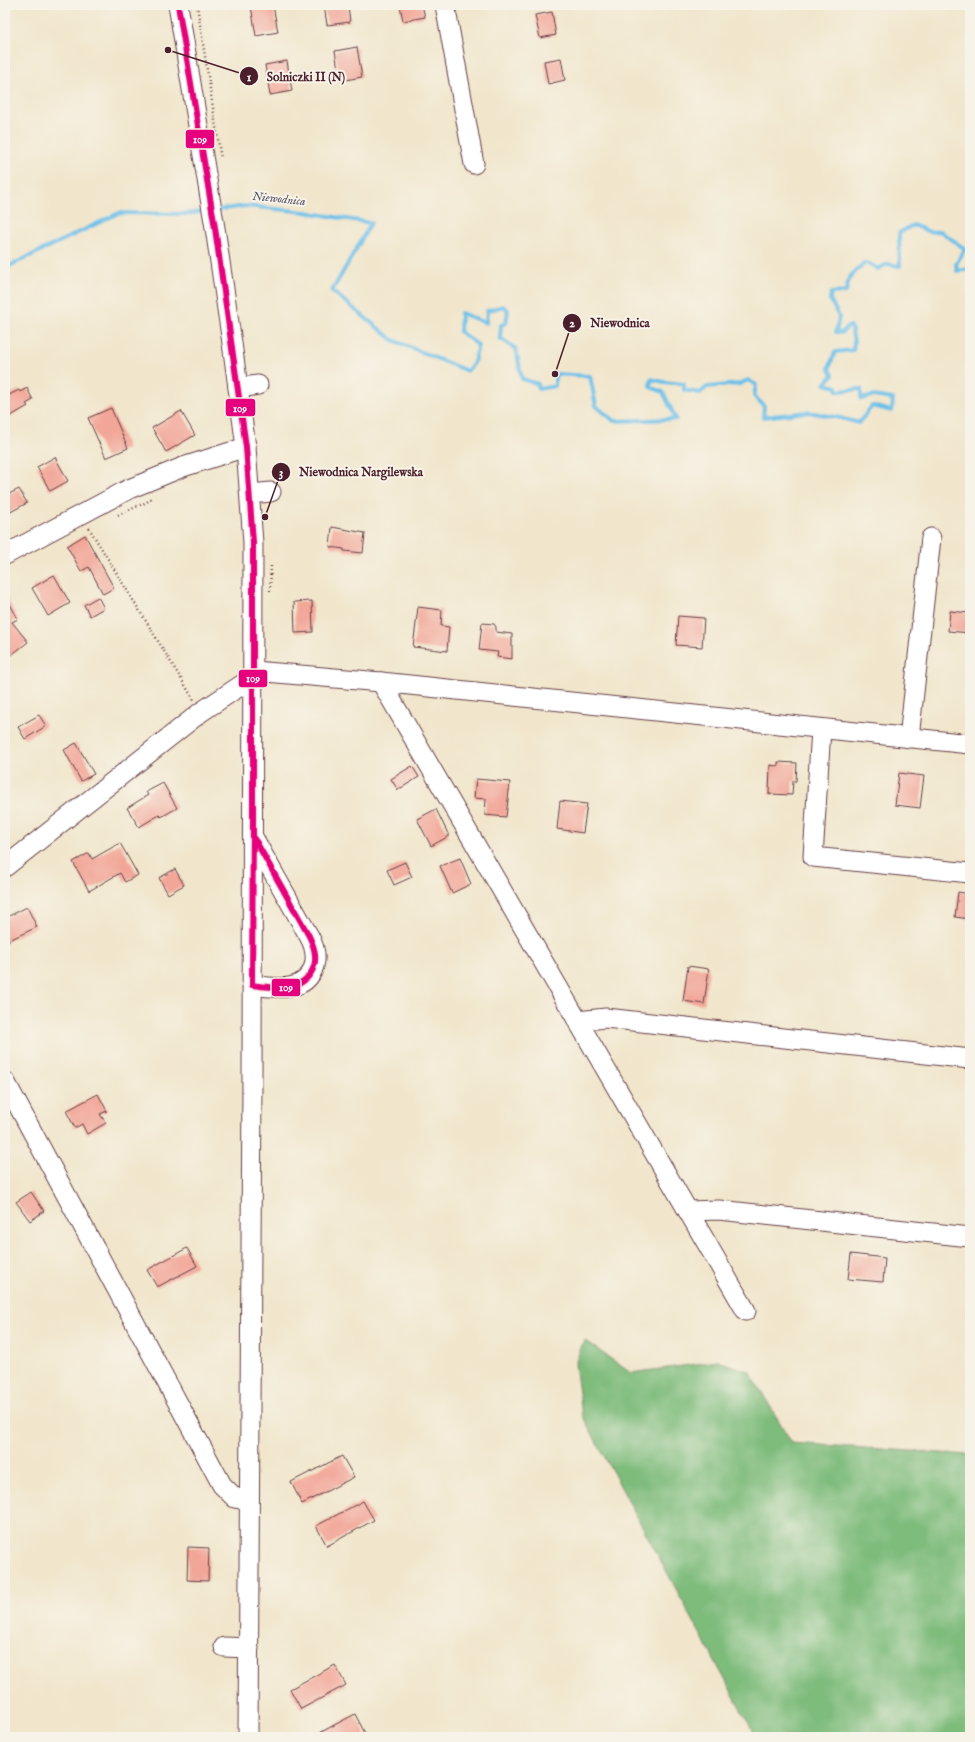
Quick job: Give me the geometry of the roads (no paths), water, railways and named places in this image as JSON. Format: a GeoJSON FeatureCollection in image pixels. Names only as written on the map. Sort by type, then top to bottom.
{"type":"FeatureCollection","features":[{"type":"Feature","properties":{"kind":"street"},"geometry":{"type":"LineString","coordinates":[[445,5],[474,164]]}},
{"type":"Feature","properties":{"kind":"street"},"geometry":{"type":"LineString","coordinates":[[179,8],[215,228],[238,388],[246,447],[253,543],[254,677],[248,1737]]}},
{"type":"Feature","properties":{"kind":"street"},"geometry":{"type":"LineString","coordinates":[[238,388],[258,385]]}},
{"type":"Feature","properties":{"kind":"street"},"geometry":{"type":"LineString","coordinates":[[5,555],[129,489],[182,467],[246,447]]}},
{"type":"Feature","properties":{"kind":"street"},"geometry":{"type":"LineString","coordinates":[[250,494],[271,492]]}},
{"type":"Feature","properties":{"kind":"street"},"geometry":{"type":"LineString","coordinates":[[909,738],[931,538]]}},
{"type":"Feature","properties":{"kind":"street"},"geometry":{"type":"LineString","coordinates":[[5,867],[201,712],[254,677],[381,682],[970,744]]}},
{"type":"Feature","properties":{"kind":"street"},"geometry":{"type":"LineString","coordinates":[[381,682],[746,1311]]}},
{"type":"Feature","properties":{"kind":"street"},"geometry":{"type":"LineString","coordinates":[[821,728],[813,857],[970,873]]}},
{"type":"Feature","properties":{"kind":"street"},"geometry":{"type":"LineString","coordinates":[[252,985],[276,989],[293,987],[303,983],[312,974],[315,950],[309,936],[253,836]]}},
{"type":"Feature","properties":{"kind":"street"},"geometry":{"type":"LineString","coordinates":[[577,1021],[606,1018],[970,1059]]}},
{"type":"Feature","properties":{"kind":"street"},"geometry":{"type":"LineString","coordinates":[[5,1081],[222,1485],[235,1498],[249,1500]]}},
{"type":"Feature","properties":{"kind":"street"},"geometry":{"type":"LineString","coordinates":[[688,1211],[719,1210],[970,1237]]}},
{"type":"Feature","properties":{"kind":"street"},"geometry":{"type":"LineString","coordinates":[[224,1647],[249,1648]]}},
{"type":"Feature","properties":{"kind":"waterway","name":"Niewodnica"},"geometry":{"type":"LineString","coordinates":[[216,210],[246,206],[305,212],[371,223],[332,291],[393,340],[467,371],[474,363],[478,345],[460,332],[461,313],[486,323],[487,311],[503,306],[508,310],[506,323],[501,325],[500,338],[516,349],[522,379],[538,384],[538,389],[555,386],[555,374],[590,376],[596,406],[614,421],[676,419],[663,392],[650,387],[651,379],[684,384],[684,390],[700,393],[707,387],[740,384],[748,380],[756,385],[754,396],[764,406],[763,417],[808,412],[859,423],[872,406],[892,411],[893,399],[873,396],[861,399],[861,389],[837,391],[837,387],[825,384],[833,375],[829,368],[835,352],[853,350],[854,342],[851,326],[848,326],[842,333],[836,332],[839,317],[830,299],[831,293],[846,292],[849,278],[864,263],[870,264],[878,269],[887,264],[900,266],[899,233],[913,225],[930,232],[940,231],[965,249],[956,264],[957,271],[970,269]]}},
{"type":"Feature","properties":{"kind":"waterway","name":"Niewodnica"},"geometry":{"type":"LineString","coordinates":[[5,268],[119,213],[186,214],[207,211]]}},
{"type":"Feature","properties":{"kind":"place","name":"Solniczki II (N)"},"geometry":{"type":"Point","coordinates":[168,50]}},
{"type":"Feature","properties":{"kind":"place","name":"Niewodnica"},"geometry":{"type":"Point","coordinates":[555,374]}},
{"type":"Feature","properties":{"kind":"place","name":"Niewodnica Nargilewska"},"geometry":{"type":"Point","coordinates":[265,517]}}]}
